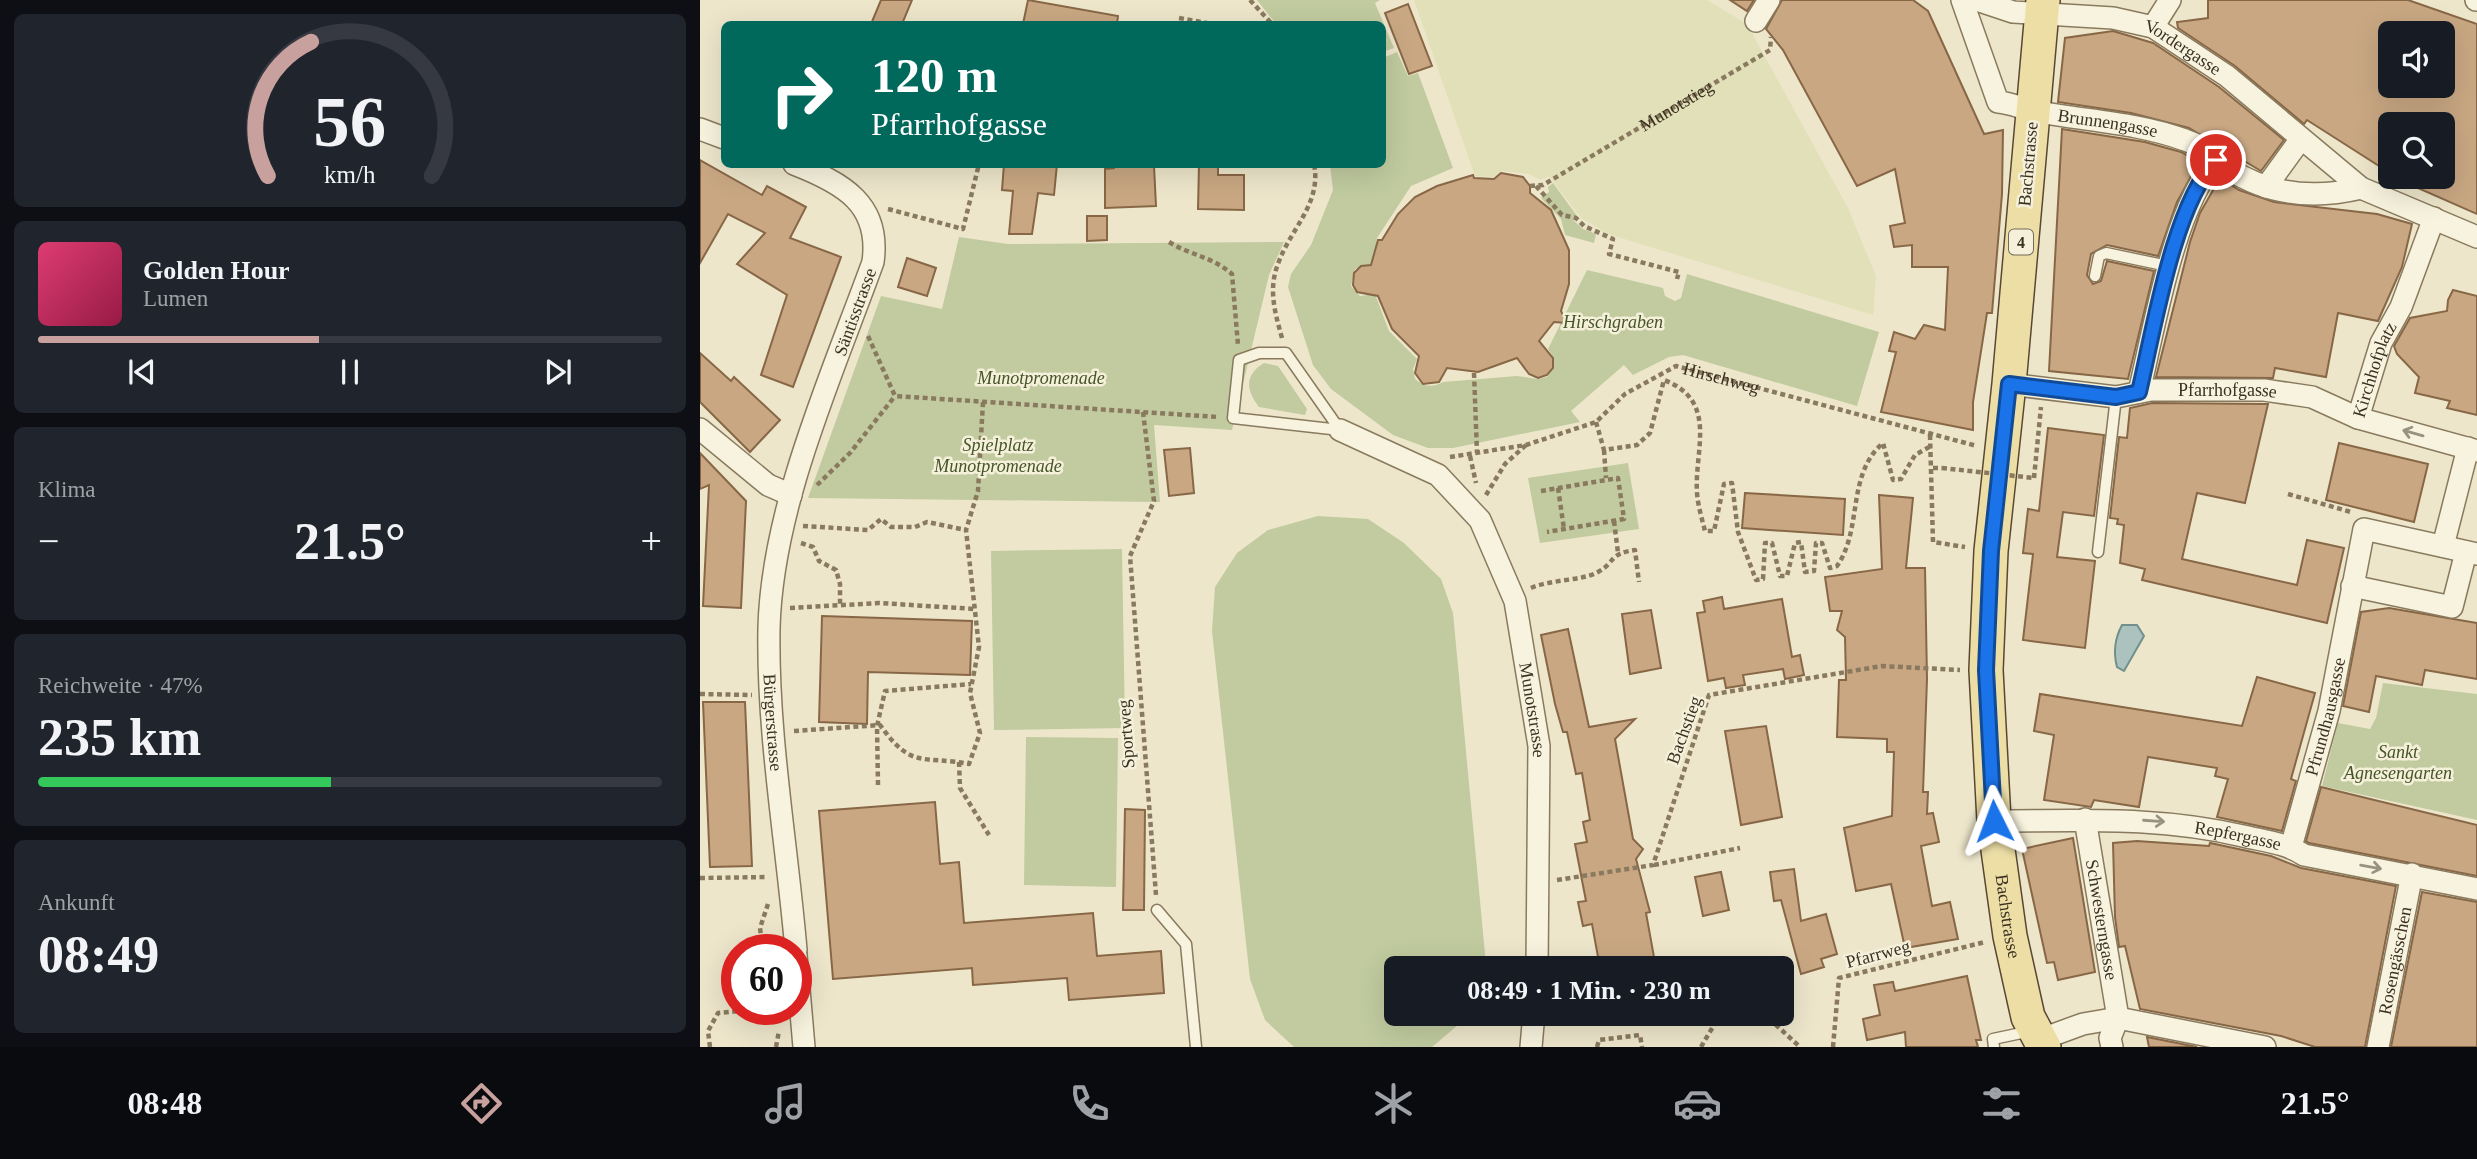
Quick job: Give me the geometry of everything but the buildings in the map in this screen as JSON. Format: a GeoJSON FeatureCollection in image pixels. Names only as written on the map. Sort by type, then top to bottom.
{"type":"FeatureCollection","features":[{"type":"Feature","properties":{"kind":"main road","name":"Bachstrasse"},"geometry":{"type":"LineString","coordinates":[[2039,1039],[2025,1007],[2010,936],[1994,821],[1986,670],[1991,551],[2009,384],[2042,7]]}},
{"type":"Feature","properties":{"kind":"street"},"geometry":{"type":"LineString","coordinates":[[1756,21],[1769,0]]}},
{"type":"Feature","properties":{"kind":"street","name":"Bachstrasse"},"geometry":{"type":"LineString","coordinates":[[1962,0],[1998,102],[2032,110]]}},
{"type":"Feature","properties":{"kind":"street","name":"Vordergasse"},"geometry":{"type":"LineString","coordinates":[[1977,0],[2013,12],[2042,7],[2153,27],[2227,75],[2300,140],[2361,188],[2477,237]]}},
{"type":"Feature","properties":{"kind":"street"},"geometry":{"type":"LineString","coordinates":[[2153,27],[2170,0]]}},
{"type":"Feature","properties":{"kind":"street","name":"Brunnengasse"},"geometry":{"type":"LineString","coordinates":[[2032,110],[2146,127],[2188,140],[2209,151],[2216,160]]}},
{"type":"Feature","properties":{"kind":"street"},"geometry":{"type":"LineString","coordinates":[[700,129],[721,137]]}},
{"type":"Feature","properties":{"kind":"street"},"geometry":{"type":"LineString","coordinates":[[2266,187],[2300,140]]}},
{"type":"Feature","properties":{"kind":"street"},"geometry":{"type":"LineString","coordinates":[[2139,392],[2168,266],[2200,178],[2216,160],[2249,182],[2301,194],[2335,194],[2361,188]]}},
{"type":"Feature","properties":{"kind":"street","name":"Säntisstrasse"},"geometry":{"type":"LineString","coordinates":[[791,495],[873,262],[876,238],[869,218],[857,200],[819,174],[804,168]]}},
{"type":"Feature","properties":{"kind":"street","name":"Kirchhofplatz"},"geometry":{"type":"LineString","coordinates":[[2434,218],[2401,307],[2381,343],[2358,418],[2473,450],[2443,546]]}},
{"type":"Feature","properties":{"kind":"street","name":"Pfarrhofgasse"},"geometry":{"type":"LineString","coordinates":[[2009,384],[2116,397],[2139,392],[2264,390],[2312,397],[2358,418]]}},
{"type":"Feature","properties":{"kind":"street"},"geometry":{"type":"LineString","coordinates":[[700,429],[768,485],[791,495]]}},
{"type":"Feature","properties":{"kind":"street","name":"Munotstrasse"},"geometry":{"type":"LineString","coordinates":[[1340,430],[1438,475],[1480,520],[1515,601],[1539,746],[1537,956]]}},
{"type":"Feature","properties":{"kind":"street","name":"Bürgerstrasse"},"geometry":{"type":"LineString","coordinates":[[791,495],[771,608],[771,696],[794,934]]}},
{"type":"Feature","properties":{"kind":"street"},"geometry":{"type":"LineString","coordinates":[[2364,528],[2472,553],[2452,607],[2352,586],[2364,528]]}},
{"type":"Feature","properties":{"kind":"street","name":"Pfrundhausgasse"},"geometry":{"type":"LineString","coordinates":[[2291,847],[2329,711],[2352,586]]}},
{"type":"Feature","properties":{"kind":"street","name":"Repfergasse"},"geometry":{"type":"LineString","coordinates":[[1994,821],[2085,819],[2168,822],[2291,847],[2304,855],[2412,874],[2477,889]]}},
{"type":"Feature","properties":{"kind":"street","name":"Schwesterngasse"},"geometry":{"type":"LineString","coordinates":[[2085,819],[2118,1018]]}},
{"type":"Feature","properties":{"kind":"street","name":"Rosengässchen"},"geometry":{"type":"LineString","coordinates":[[2378,1047],[2412,874]]}},
{"type":"Feature","properties":{"kind":"street"},"geometry":{"type":"LineString","coordinates":[[2112,1047],[2110,1038],[2118,1018]]}},
{"type":"Feature","properties":{"kind":"street"},"geometry":{"type":"LineString","coordinates":[[2039,1039],[2082,1024],[2118,1018],[2265,1047]]}},
{"type":"Feature","properties":{"kind":"street","name":"Bürgerstrasse"},"geometry":{"type":"LineString","coordinates":[[802,1025],[804,1047]]}},
{"type":"Feature","properties":{"kind":"street"},"geometry":{"type":"LineString","coordinates":[[1531,1047],[1533,1026]]}},
{"type":"Feature","properties":{"kind":"lane"},"geometry":{"type":"LineString","coordinates":[[2095,276],[2099,256],[2106,253],[2168,266]]}},
{"type":"Feature","properties":{"kind":"lane"},"geometry":{"type":"LineString","coordinates":[[1259,353],[1286,353],[1340,430],[1233,418],[1239,360],[1259,353]]}},
{"type":"Feature","properties":{"kind":"lane"},"geometry":{"type":"LineString","coordinates":[[2098,552],[2116,397]]}},
{"type":"Feature","properties":{"kind":"lane"},"geometry":{"type":"LineString","coordinates":[[1157,910],[1186,944],[1196,1047]]}},
{"type":"Feature","properties":{"kind":"lane"},"geometry":{"type":"LineString","coordinates":[[1994,1047],[1993,1039],[2039,1039]]}},
{"type":"Feature","properties":{"kind":"path"},"geometry":{"type":"LineString","coordinates":[[1250,0],[1269,21]]}},
{"type":"Feature","properties":{"kind":"path"},"geometry":{"type":"LineString","coordinates":[[1179,18],[1196,21]]}},
{"type":"Feature","properties":{"kind":"path","name":"Munotstieg"},"geometry":{"type":"LineString","coordinates":[[1677,279],[1679,272],[1609,254],[1613,239],[1584,226],[1576,218],[1562,215],[1533,186],[1542,185],[1770,50],[1771,38],[1756,21]]}},
{"type":"Feature","properties":{"kind":"path"},"geometry":{"type":"LineString","coordinates":[[857,200],[963,229],[978,168]]}},
{"type":"Feature","properties":{"kind":"path"},"geometry":{"type":"LineString","coordinates":[[1286,353],[1272,298],[1278,264],[1308,210],[1317,180],[1315,168]]}},
{"type":"Feature","properties":{"kind":"path"},"geometry":{"type":"LineString","coordinates":[[1169,243],[1186,252],[1215,260],[1232,274],[1239,360]]}},
{"type":"Feature","properties":{"kind":"path"},"geometry":{"type":"LineString","coordinates":[[856,309],[895,396]]}},
{"type":"Feature","properties":{"kind":"path","name":"Hirschweg"},"geometry":{"type":"LineString","coordinates":[[1487,449],[1526,445],[1597,422],[1625,394],[1676,366],[1971,445]]}},
{"type":"Feature","properties":{"kind":"path"},"geometry":{"type":"LineString","coordinates":[[1604,450],[1637,445],[1650,433],[1664,380],[1661,372]]}},
{"type":"Feature","properties":{"kind":"path"},"geometry":{"type":"LineString","coordinates":[[1474,373],[1477,453]]}},
{"type":"Feature","properties":{"kind":"path"},"geometry":{"type":"LineString","coordinates":[[1664,380],[1680,386],[1694,403],[1702,435],[1697,493],[1704,531],[1714,531],[1724,484],[1732,483],[1738,532],[1756,580],[1763,579],[1765,543],[1772,543],[1780,576],[1787,576],[1795,542],[1801,542],[1805,572],[1814,571],[1816,543],[1822,543],[1830,568],[1837,566],[1851,540],[1858,488],[1874,451],[1883,443],[1893,480],[1901,479],[1915,455],[1931,446]]}},
{"type":"Feature","properties":{"kind":"path"},"geometry":{"type":"LineString","coordinates":[[895,396],[1233,418]]}},
{"type":"Feature","properties":{"kind":"path"},"geometry":{"type":"LineString","coordinates":[[791,495],[810,491],[850,453],[895,396]]}},
{"type":"Feature","properties":{"kind":"path"},"geometry":{"type":"LineString","coordinates":[[775,732],[877,726],[907,756],[921,761],[969,764],[978,745],[980,733],[971,705],[971,684],[979,647],[966,530],[978,491],[983,402]]}},
{"type":"Feature","properties":{"kind":"path","name":"Sportweg"},"geometry":{"type":"LineString","coordinates":[[1143,412],[1154,501],[1130,556],[1157,910]]}},
{"type":"Feature","properties":{"kind":"path"},"geometry":{"type":"LineString","coordinates":[[1933,468],[2034,478],[2041,420]]}},
{"type":"Feature","properties":{"kind":"path"},"geometry":{"type":"LineString","coordinates":[[1597,422],[1604,450],[1606,478]]}},
{"type":"Feature","properties":{"kind":"path"},"geometry":{"type":"LineString","coordinates":[[1930,435],[1933,542],[1968,547]]}},
{"type":"Feature","properties":{"kind":"path"},"geometry":{"type":"LineString","coordinates":[[1481,502],[1505,464],[1526,445]]}},
{"type":"Feature","properties":{"kind":"path"},"geometry":{"type":"LineString","coordinates":[[1541,491],[1618,478],[1624,519],[1547,532]]}},
{"type":"Feature","properties":{"kind":"path"},"geometry":{"type":"LineString","coordinates":[[1558,488],[1564,529]]}},
{"type":"Feature","properties":{"kind":"path"},"geometry":{"type":"LineString","coordinates":[[2288,494],[2354,512],[2364,528]]}},
{"type":"Feature","properties":{"kind":"path"},"geometry":{"type":"LineString","coordinates":[[783,532],[868,530],[881,519],[891,527],[915,527],[927,522],[966,530]]}},
{"type":"Feature","properties":{"kind":"path"},"geometry":{"type":"LineString","coordinates":[[1614,521],[1618,553]]}},
{"type":"Feature","properties":{"kind":"path"},"geometry":{"type":"LineString","coordinates":[[783,532],[793,540],[813,548],[820,561],[836,570],[841,584],[840,605]]}},
{"type":"Feature","properties":{"kind":"path"},"geometry":{"type":"LineString","coordinates":[[1549,580],[1598,572],[1618,553],[1635,550],[1639,582]]}},
{"type":"Feature","properties":{"kind":"path"},"geometry":{"type":"LineString","coordinates":[[771,608],[879,604],[975,609]]}},
{"type":"Feature","properties":{"kind":"path","name":"Bachstieg"},"geometry":{"type":"LineString","coordinates":[[1653,865],[1709,695],[1882,666],[1961,670]]}},
{"type":"Feature","properties":{"kind":"path"},"geometry":{"type":"LineString","coordinates":[[878,785],[877,726],[885,691],[971,684]]}},
{"type":"Feature","properties":{"kind":"path"},"geometry":{"type":"LineString","coordinates":[[700,694],[771,696]]}},
{"type":"Feature","properties":{"kind":"path"},"geometry":{"type":"LineString","coordinates":[[959,762],[960,789],[989,835]]}},
{"type":"Feature","properties":{"kind":"path"},"geometry":{"type":"LineString","coordinates":[[1539,883],[1740,848]]}},
{"type":"Feature","properties":{"kind":"path"},"geometry":{"type":"LineString","coordinates":[[700,878],[790,877]]}},
{"type":"Feature","properties":{"kind":"path","name":"Pfarrweg"},"geometry":{"type":"LineString","coordinates":[[1833,1047],[1839,978],[1990,941]]}},
{"type":"Feature","properties":{"kind":"path"},"geometry":{"type":"LineString","coordinates":[[710,1047],[708,1031],[718,1013],[721,1013]]}},
{"type":"Feature","properties":{"kind":"path"},"geometry":{"type":"LineString","coordinates":[[1701,1047],[1713,1026]]}},
{"type":"Feature","properties":{"kind":"path"},"geometry":{"type":"LineString","coordinates":[[1777,1026],[1800,1047]]}},
{"type":"Feature","properties":{"kind":"path"},"geometry":{"type":"LineString","coordinates":[[1597,1047],[1599,1040],[1640,1035],[1642,1047]]}},
{"type":"Feature","properties":{"kind":"shaded area"},"geometry":{"type":"Polygon","coordinates":[[[1414,0],[1707,0],[1747,24],[1848,208],[1876,276],[1873,315],[1608,234],[1581,218],[1549,176],[1541,180],[1529,174],[1502,171],[1493,177],[1475,176],[1414,0]]]}},
{"type":"Feature","properties":{"kind":"green space"},"geometry":{"type":"Polygon","coordinates":[[[1257,0],[1380,0],[1375,3],[1383,21],[1274,21],[1257,0]]]}},
{"type":"Feature","properties":{"kind":"green space"},"geometry":{"type":"Polygon","coordinates":[[[1386,29],[1394,48],[1386,51],[1386,29]]]}},
{"type":"Feature","properties":{"kind":"green space","name":"Hirschgraben"},"geometry":{"type":"Polygon","coordinates":[[[1397,52],[1408,76],[1418,73],[1453,168],[1411,186],[1377,238],[1373,264],[1355,269],[1351,286],[1360,296],[1375,294],[1389,331],[1417,359],[1413,369],[1415,379],[1432,386],[1443,382],[1517,376],[1537,379],[1547,377],[1554,363],[1548,349],[1587,270],[1663,288],[1665,296],[1675,301],[1681,298],[1687,274],[1879,332],[1857,406],[1683,355],[1669,357],[1633,375],[1624,365],[1571,411],[1580,422],[1453,448],[1428,448],[1393,435],[1331,389],[1313,365],[1288,287],[1291,274],[1311,245],[1333,190],[1330,168],[1386,168],[1386,57],[1397,52]]]}},
{"type":"Feature","properties":{"kind":"green space"},"geometry":{"type":"Polygon","coordinates":[[[1553,183],[1577,216],[1573,220],[1583,229],[1596,234],[1594,243],[1565,235],[1561,219],[1541,198],[1549,192],[1548,187],[1553,183]]]}},
{"type":"Feature","properties":{"kind":"green space","name":"Munotpromenade"},"geometry":{"type":"Polygon","coordinates":[[[959,237],[1008,244],[1284,242],[1269,275],[1232,430],[1154,425],[1160,502],[808,498],[881,296],[942,309],[959,237]]]}},
{"type":"Feature","properties":{"kind":"green space"},"geometry":{"type":"Polygon","coordinates":[[[1264,363],[1278,366],[1307,409],[1305,415],[1259,407],[1251,395],[1249,383],[1253,373],[1264,363]]]}},
{"type":"Feature","properties":{"kind":"green space"},"geometry":{"type":"Polygon","coordinates":[[[1628,463],[1639,529],[1540,543],[1528,478],[1628,463]]]}},
{"type":"Feature","properties":{"kind":"green space"},"geometry":{"type":"Polygon","coordinates":[[[1318,516],[1368,519],[1404,543],[1441,579],[1453,613],[1485,956],[1384,956],[1384,1026],[1457,1026],[1432,1047],[1294,1047],[1265,1020],[1250,979],[1212,631],[1215,587],[1237,553],[1268,530],[1318,516]]]}},
{"type":"Feature","properties":{"kind":"green space"},"geometry":{"type":"Polygon","coordinates":[[[1122,549],[1125,728],[994,730],[991,551],[1122,549]]]}},
{"type":"Feature","properties":{"kind":"green space","name":"Sankt Agnesengarten"},"geometry":{"type":"Polygon","coordinates":[[[2383,683],[2477,694],[2477,820],[2322,786],[2338,723],[2370,729],[2376,718],[2383,683]]]}},
{"type":"Feature","properties":{"kind":"green space"},"geometry":{"type":"Polygon","coordinates":[[[1026,737],[1118,738],[1116,887],[1024,885],[1026,737]]]}},
{"type":"Feature","properties":{"kind":"water"},"geometry":{"type":"Polygon","coordinates":[[[2122,625],[2137,625],[2144,636],[2124,671],[2117,667],[2115,656],[2116,640],[2122,625]]]}},
{"type":"Feature","properties":{"kind":"route"},"geometry":{"type":"LineString","coordinates":[[1994,821],[1986,670],[1991,551],[2009,384],[2116,397],[2139,392],[2168,266],[2200,178],[2216,160]]}},
{"type":"Feature","properties":{"kind":"park label","name":"Spielplatz Munotpromenade"},"geometry":{"type":"Point","coordinates":[998,455]}}]}
